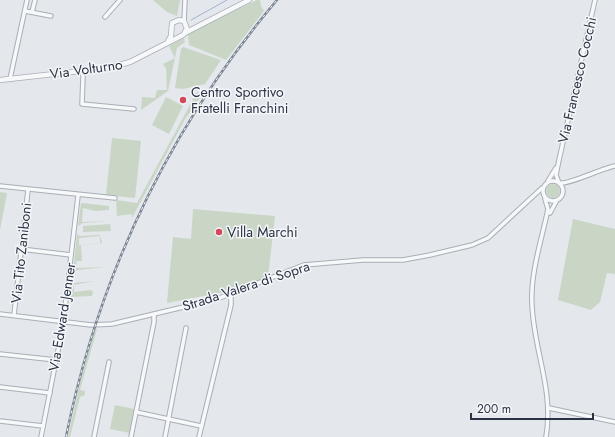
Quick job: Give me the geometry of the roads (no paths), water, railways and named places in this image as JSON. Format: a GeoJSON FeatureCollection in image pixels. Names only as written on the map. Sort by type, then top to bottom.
{"type":"FeatureCollection","features":[{"type":"Feature","properties":{"kind":"street"},"geometry":{"type":"LineString","coordinates":[[10,79],[27,0]]}},
{"type":"Feature","properties":{"kind":"street"},"geometry":{"type":"LineString","coordinates":[[32,12],[35,0]]}},
{"type":"Feature","properties":{"kind":"street"},"geometry":{"type":"LineString","coordinates":[[105,17],[120,0]]}},
{"type":"Feature","properties":{"kind":"street"},"geometry":{"type":"LineString","coordinates":[[171,30],[174,34],[183,35],[187,27],[185,22],[185,0]]}},
{"type":"Feature","properties":{"kind":"street","name":"Via Volturno"},"geometry":{"type":"LineString","coordinates":[[0,80],[82,71],[126,64],[249,0]]}},
{"type":"Feature","properties":{"kind":"street","name":"Via Francesco Cocchi"},"geometry":{"type":"LineString","coordinates":[[559,183],[556,175],[559,159],[595,0]]}},
{"type":"Feature","properties":{"kind":"street"},"geometry":{"type":"LineString","coordinates":[[167,43],[172,25],[184,8]]}},
{"type":"Feature","properties":{"kind":"street"},"geometry":{"type":"LineString","coordinates":[[25,10],[50,16]]}},
{"type":"Feature","properties":{"kind":"street","name":"Via Volturno"},"geometry":{"type":"LineString","coordinates":[[175,21],[180,20],[195,26],[214,18]]}},
{"type":"Feature","properties":{"kind":"street"},"geometry":{"type":"LineString","coordinates":[[82,71],[82,104],[134,109]]}},
{"type":"Feature","properties":{"kind":"street","name":"Via Francesco Cocchi"},"geometry":{"type":"LineString","coordinates":[[546,183],[552,177],[559,159]]}},
{"type":"Feature","properties":{"kind":"street"},"geometry":{"type":"LineString","coordinates":[[546,183],[553,181],[564,184],[587,174],[615,166]]}},
{"type":"Feature","properties":{"kind":"street"},"geometry":{"type":"LineString","coordinates":[[546,223],[552,206],[571,182]]}},
{"type":"Feature","properties":{"kind":"street","name":"Strada Valera di Sopra"},"geometry":{"type":"LineString","coordinates":[[0,314],[64,322],[104,325],[154,315],[231,294],[297,267],[310,264],[363,260],[413,259],[476,244],[490,236],[532,199],[546,183]]}},
{"type":"Feature","properties":{"kind":"street"},"geometry":{"type":"LineString","coordinates":[[559,183],[562,188],[562,194]]}},
{"type":"Feature","properties":{"kind":"street"},"geometry":{"type":"LineString","coordinates":[[0,186],[78,196],[115,198]]}},
{"type":"Feature","properties":{"kind":"street"},"geometry":{"type":"LineString","coordinates":[[542,188],[542,193],[548,208],[532,299],[533,319],[549,408],[546,437]]}},
{"type":"Feature","properties":{"kind":"street","name":"Via Tito Zaniboni"},"geometry":{"type":"LineString","coordinates":[[14,316],[28,190]]}},
{"type":"Feature","properties":{"kind":"street","name":"Via Edward Jenner"},"geometry":{"type":"LineString","coordinates":[[41,437],[64,322],[78,196]]}},
{"type":"Feature","properties":{"kind":"street"},"geometry":{"type":"LineString","coordinates":[[532,199],[539,197],[552,202],[558,200]]}},
{"type":"Feature","properties":{"kind":"street"},"geometry":{"type":"LineString","coordinates":[[21,249],[71,255]]}},
{"type":"Feature","properties":{"kind":"street"},"geometry":{"type":"LineString","coordinates":[[199,437],[232,303],[231,294]]}},
{"type":"Feature","properties":{"kind":"street"},"geometry":{"type":"LineString","coordinates":[[131,437],[154,322],[154,315]]}},
{"type":"Feature","properties":{"kind":"street"},"geometry":{"type":"LineString","coordinates":[[165,437],[186,328]]}},
{"type":"Feature","properties":{"kind":"street"},"geometry":{"type":"LineString","coordinates":[[0,354],[56,360]]}},
{"type":"Feature","properties":{"kind":"street"},"geometry":{"type":"LineString","coordinates":[[94,437],[109,362]]}},
{"type":"Feature","properties":{"kind":"street"},"geometry":{"type":"LineString","coordinates":[[0,387],[50,393]]}},
{"type":"Feature","properties":{"kind":"street"},"geometry":{"type":"LineString","coordinates":[[549,408],[615,422]]}},
{"type":"Feature","properties":{"kind":"street"},"geometry":{"type":"LineString","coordinates":[[136,412],[201,426]]}},
{"type":"Feature","properties":{"kind":"street"},"geometry":{"type":"LineString","coordinates":[[0,421],[43,426]]}},
{"type":"Feature","properties":{"kind":"waterway"},"geometry":{"type":"LineString","coordinates":[[191,20],[227,0]]}},
{"type":"Feature","properties":{"kind":"railway"},"geometry":{"type":"LineString","coordinates":[[66,437],[80,377],[98,318],[119,261],[144,205],[172,151],[204,99],[239,49],[277,0]]}},
{"type":"Feature","properties":{"kind":"place","name":"Centro Sportivo Fratelli Franchini"},"geometry":{"type":"Point","coordinates":[183,100]}},
{"type":"Feature","properties":{"kind":"place","name":"Villa Marchi"},"geometry":{"type":"Point","coordinates":[219,232]}}]}
